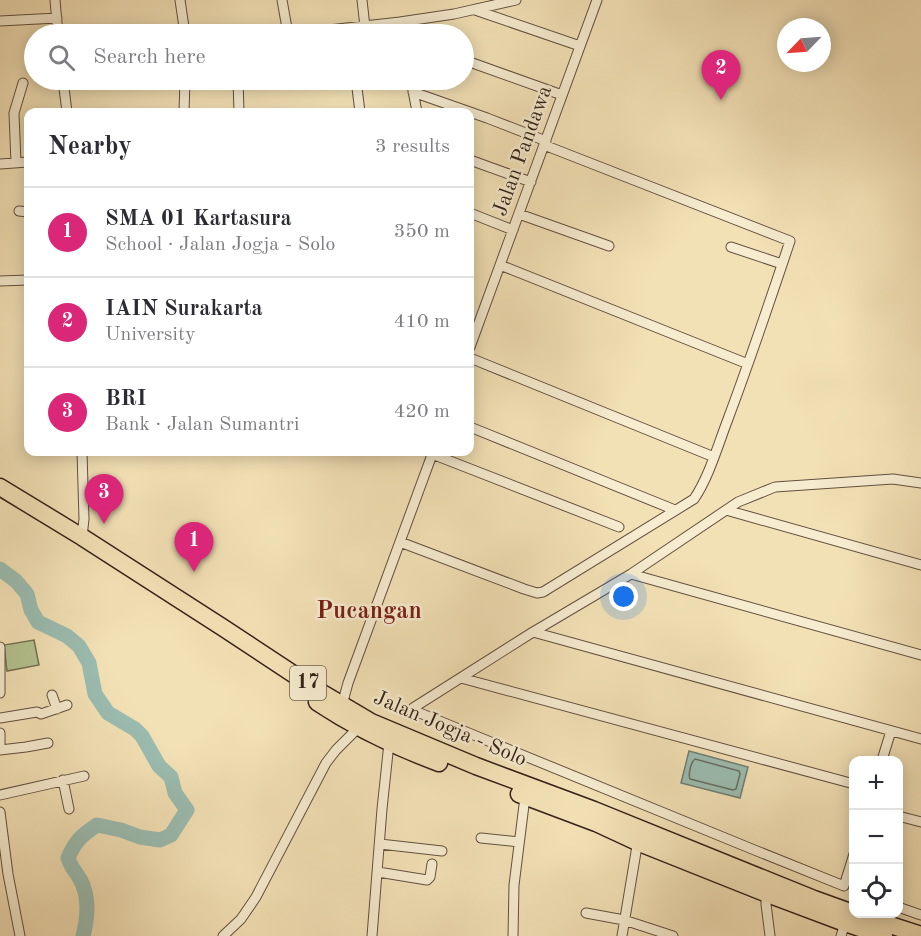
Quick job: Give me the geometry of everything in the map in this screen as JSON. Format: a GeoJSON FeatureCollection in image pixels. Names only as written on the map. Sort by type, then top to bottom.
{"type":"FeatureCollection","features":[{"type":"Feature","properties":{"kind":"highway","name":"Jalan Jogja - Solo"},"geometry":{"type":"LineString","coordinates":[[0,488],[82,537],[358,728],[476,766],[767,887],[921,935]]}},
{"type":"Feature","properties":{"kind":"highway","name":"Jalan Jogja - Solo"},"geometry":{"type":"LineString","coordinates":[[0,499],[371,722],[394,739],[525,797],[596,823],[639,835]]}},
{"type":"Feature","properties":{"kind":"highway","name":"Jalan Jogja - Solo"},"geometry":{"type":"LineString","coordinates":[[767,887],[843,930],[884,936]]}},
{"type":"Feature","properties":{"kind":"street"},"geometry":{"type":"LineString","coordinates":[[55,0],[57,24]]}},
{"type":"Feature","properties":{"kind":"street"},"geometry":{"type":"LineString","coordinates":[[180,0],[184,24]]}},
{"type":"Feature","properties":{"kind":"street"},"geometry":{"type":"LineString","coordinates":[[282,0],[286,24]]}},
{"type":"Feature","properties":{"kind":"street"},"geometry":{"type":"LineString","coordinates":[[362,0],[364,24]]}},
{"type":"Feature","properties":{"kind":"street"},"geometry":{"type":"LineString","coordinates":[[386,24],[472,10],[516,0]]}},
{"type":"Feature","properties":{"kind":"street","name":"Jalan Pandawa"},"geometry":{"type":"LineString","coordinates":[[474,325],[500,265],[597,0]]}},
{"type":"Feature","properties":{"kind":"street"},"geometry":{"type":"LineString","coordinates":[[472,10],[580,46]]}},
{"type":"Feature","properties":{"kind":"street"},"geometry":{"type":"LineString","coordinates":[[0,21],[57,18]]}},
{"type":"Feature","properties":{"kind":"street"},"geometry":{"type":"LineString","coordinates":[[474,64],[562,95]]}},
{"type":"Feature","properties":{"kind":"street"},"geometry":{"type":"LineString","coordinates":[[16,163],[14,113],[23,83]]}},
{"type":"Feature","properties":{"kind":"street"},"geometry":{"type":"LineString","coordinates":[[64,90],[66,108]]}},
{"type":"Feature","properties":{"kind":"street"},"geometry":{"type":"LineString","coordinates":[[184,108],[185,90]]}},
{"type":"Feature","properties":{"kind":"street"},"geometry":{"type":"LineString","coordinates":[[239,90],[240,108]]}},
{"type":"Feature","properties":{"kind":"street"},"geometry":{"type":"LineString","coordinates":[[357,90],[360,108]]}},
{"type":"Feature","properties":{"kind":"street"},"geometry":{"type":"LineString","coordinates":[[413,92],[416,108]]}},
{"type":"Feature","properties":{"kind":"street"},"geometry":{"type":"LineString","coordinates":[[413,92],[459,108]]}},
{"type":"Feature","properties":{"kind":"street"},"geometry":{"type":"LineString","coordinates":[[400,542],[540,593],[691,501],[696,496],[714,457],[790,241],[474,113]]}},
{"type":"Feature","properties":{"kind":"street"},"geometry":{"type":"LineString","coordinates":[[474,161],[531,182]]}},
{"type":"Feature","properties":{"kind":"street"},"geometry":{"type":"LineString","coordinates":[[0,164],[24,162]]}},
{"type":"Feature","properties":{"kind":"street"},"geometry":{"type":"LineString","coordinates":[[519,214],[609,246]]}},
{"type":"Feature","properties":{"kind":"street"},"geometry":{"type":"LineString","coordinates":[[474,215],[513,230]]}},
{"type":"Feature","properties":{"kind":"street"},"geometry":{"type":"LineString","coordinates":[[731,247],[782,264]]}},
{"type":"Feature","properties":{"kind":"street"},"geometry":{"type":"LineString","coordinates":[[500,265],[748,364]]}},
{"type":"Feature","properties":{"kind":"street"},"geometry":{"type":"LineString","coordinates":[[0,280],[24,280]]}},
{"type":"Feature","properties":{"kind":"street"},"geometry":{"type":"LineString","coordinates":[[474,360],[714,457]]}},
{"type":"Feature","properties":{"kind":"street"},"geometry":{"type":"LineString","coordinates":[[474,430],[675,510]]}},
{"type":"Feature","properties":{"kind":"street"},"geometry":{"type":"LineString","coordinates":[[82,456],[84,519],[82,537]]}},
{"type":"Feature","properties":{"kind":"street"},"geometry":{"type":"LineString","coordinates":[[342,705],[348,682],[432,456]]}},
{"type":"Feature","properties":{"kind":"street"},"geometry":{"type":"LineString","coordinates":[[441,456],[619,527]]}},
{"type":"Feature","properties":{"kind":"street"},"geometry":{"type":"LineString","coordinates":[[849,888],[415,711],[413,708],[533,632],[631,574],[738,502],[775,487],[893,479],[921,483]]}},
{"type":"Feature","properties":{"kind":"street"},"geometry":{"type":"LineString","coordinates":[[726,510],[921,565]]}},
{"type":"Feature","properties":{"kind":"street"},"geometry":{"type":"LineString","coordinates":[[631,574],[921,656]]}},
{"type":"Feature","properties":{"kind":"street"},"geometry":{"type":"LineString","coordinates":[[533,632],[921,739]]}},
{"type":"Feature","properties":{"kind":"street"},"geometry":{"type":"LineString","coordinates":[[0,647],[0,693]]}},
{"type":"Feature","properties":{"kind":"street"},"geometry":{"type":"LineString","coordinates":[[460,678],[849,783]]}},
{"type":"Feature","properties":{"kind":"street"},"geometry":{"type":"LineString","coordinates":[[52,695],[57,709]]}},
{"type":"Feature","properties":{"kind":"street"},"geometry":{"type":"LineString","coordinates":[[0,718],[37,712],[41,714],[67,705]]}},
{"type":"Feature","properties":{"kind":"street"},"geometry":{"type":"LineString","coordinates":[[223,936],[241,919],[256,897],[326,763],[358,728]]}},
{"type":"Feature","properties":{"kind":"street"},"geometry":{"type":"LineString","coordinates":[[883,756],[891,731]]}},
{"type":"Feature","properties":{"kind":"street"},"geometry":{"type":"LineString","coordinates":[[0,733],[0,749],[48,743]]}},
{"type":"Feature","properties":{"kind":"street"},"geometry":{"type":"LineString","coordinates":[[379,936],[372,936],[382,809],[394,739],[409,734],[420,736],[642,823],[816,894],[849,904]]}},
{"type":"Feature","properties":{"kind":"street"},"geometry":{"type":"LineString","coordinates":[[0,795],[84,776]]}},
{"type":"Feature","properties":{"kind":"street"},"geometry":{"type":"LineString","coordinates":[[63,780],[69,809]]}},
{"type":"Feature","properties":{"kind":"street"},"geometry":{"type":"LineString","coordinates":[[513,936],[513,898],[525,797]]}},
{"type":"Feature","properties":{"kind":"street"},"geometry":{"type":"LineString","coordinates":[[0,812],[4,876],[20,936]]}},
{"type":"Feature","properties":{"kind":"street"},"geometry":{"type":"LineString","coordinates":[[903,817],[921,822]]}},
{"type":"Feature","properties":{"kind":"street"},"geometry":{"type":"LineString","coordinates":[[622,936],[639,835]]}},
{"type":"Feature","properties":{"kind":"street"},"geometry":{"type":"LineString","coordinates":[[481,838],[519,842]]}},
{"type":"Feature","properties":{"kind":"street"},"geometry":{"type":"LineString","coordinates":[[380,844],[442,851]]}},
{"type":"Feature","properties":{"kind":"street"},"geometry":{"type":"LineString","coordinates":[[378,872],[427,880],[430,877],[432,864]]}},
{"type":"Feature","properties":{"kind":"street"},"geometry":{"type":"LineString","coordinates":[[767,887],[770,936]]}},
{"type":"Feature","properties":{"kind":"street"},"geometry":{"type":"LineString","coordinates":[[903,909],[921,915]]}},
{"type":"Feature","properties":{"kind":"street"},"geometry":{"type":"LineString","coordinates":[[586,913],[624,920],[673,936]]}},
{"type":"Feature","properties":{"kind":"street"},"geometry":{"type":"LineString","coordinates":[[889,918],[921,928]]}},
{"type":"Feature","properties":{"kind":"green space"},"geometry":{"type":"Polygon","coordinates":[[[34,640],[39,665],[7,671],[4,645],[34,640]]]}},
{"type":"Feature","properties":{"kind":"water"},"geometry":{"type":"Polygon","coordinates":[[[689,751],[748,767],[740,798],[681,783],[689,751]]]}},
{"type":"Feature","properties":{"kind":"waterway"},"geometry":{"type":"LineString","coordinates":[[0,569],[16,581],[27,594],[31,610],[38,622],[67,636],[79,646],[89,663],[95,694],[108,713],[135,729],[142,736],[159,766],[171,777],[175,793],[187,810],[171,835],[160,840],[97,825],[76,843],[68,858],[80,879],[87,900],[83,936]]}},
{"type":"Feature","properties":{"kind":"place","name":"IAIN Surakarta"},"geometry":{"type":"Point","coordinates":[721,100]}},
{"type":"Feature","properties":{"kind":"place","name":"BRI"},"geometry":{"type":"Point","coordinates":[104,524]}},
{"type":"Feature","properties":{"kind":"place","name":"SMA 01 Kartasura"},"geometry":{"type":"Point","coordinates":[194,572]}},
{"type":"Feature","properties":{"kind":"district","name":"Pucangan"},"geometry":{"type":"Point","coordinates":[369,612]}}]}
